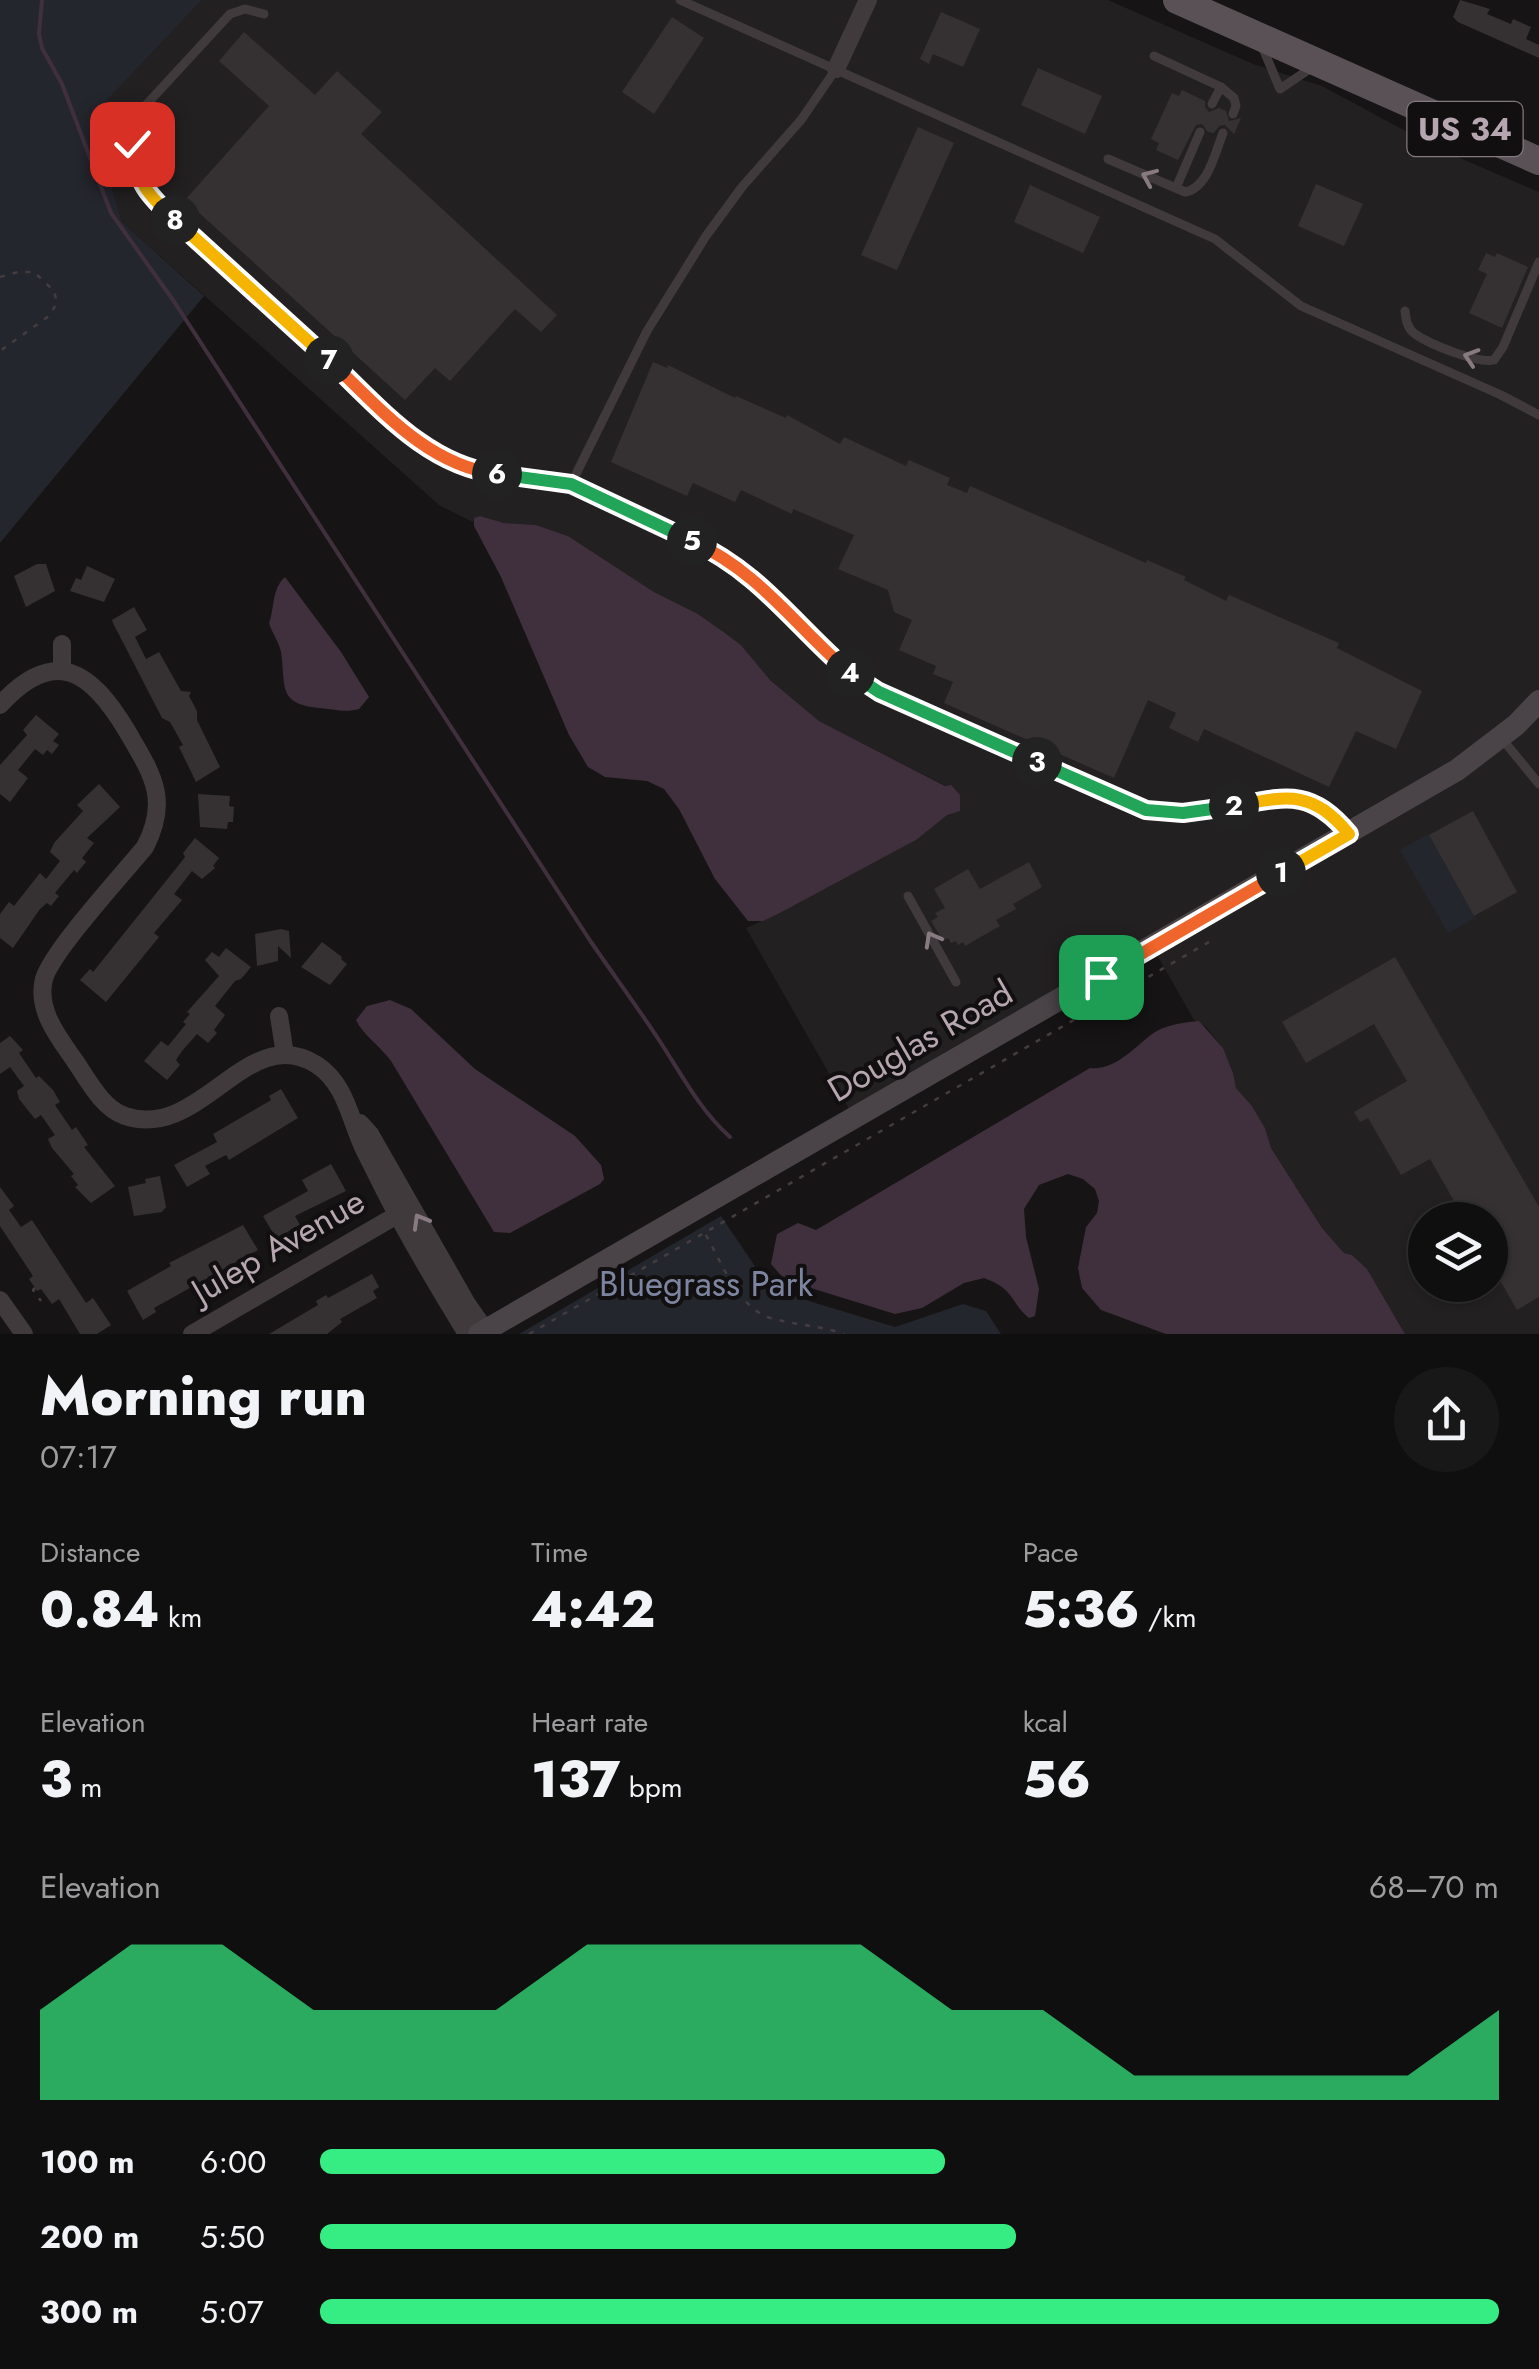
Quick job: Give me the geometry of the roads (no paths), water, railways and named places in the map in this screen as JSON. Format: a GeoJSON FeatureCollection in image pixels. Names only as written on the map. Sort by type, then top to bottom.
{"type":"FeatureCollection","features":[{"type":"Feature","properties":{"kind":"main road","name":"US 34"},"geometry":{"type":"LineString","coordinates":[[1177,0],[1539,161]]}},
{"type":"Feature","properties":{"kind":"street"},"geometry":{"type":"LineString","coordinates":[[836,70],[868,0]]}},
{"type":"Feature","properties":{"kind":"street"},"geometry":{"type":"LineString","coordinates":[[62,644],[62,671]]}},
{"type":"Feature","properties":{"kind":"street"},"geometry":{"type":"LineString","coordinates":[[0,706],[35,676],[62,671],[86,680],[107,698],[154,776],[158,807],[155,828],[145,847],[57,955],[37,994],[52,1029],[102,1100],[132,1124],[173,1117],[260,1060],[284,1055],[302,1057],[322,1068],[353,1115],[362,1144],[397,1214],[480,1333]]}},
{"type":"Feature","properties":{"kind":"street","name":"Douglas Road"},"geometry":{"type":"LineString","coordinates":[[480,1333],[1458,770],[1501,738],[1539,701]]}},
{"type":"Feature","properties":{"kind":"street"},"geometry":{"type":"LineString","coordinates":[[280,1016],[284,1055]]}},
{"type":"Feature","properties":{"kind":"street"},"geometry":{"type":"LineString","coordinates":[[353,1115],[370,1134],[480,1333]]}},
{"type":"Feature","properties":{"kind":"street","name":"Julep Avenue"},"geometry":{"type":"LineString","coordinates":[[192,1334],[397,1214]]}},
{"type":"Feature","properties":{"kind":"street"},"geometry":{"type":"LineString","coordinates":[[0,1300],[24,1334]]}},
{"type":"Feature","properties":{"kind":"lane"},"geometry":{"type":"LineString","coordinates":[[680,0],[1216,240],[1301,306],[1539,415]]}},
{"type":"Feature","properties":{"kind":"lane"},"geometry":{"type":"LineString","coordinates":[[264,14],[244,8],[230,14],[146,106],[132,144],[135,168],[146,191],[427,450],[478,472],[571,484],[726,557],[849,672],[879,692],[1146,810],[1183,813],[1278,796],[1306,799],[1330,812],[1349,834]]}},
{"type":"Feature","properties":{"kind":"lane"},"geometry":{"type":"LineString","coordinates":[[1258,36],[1280,89],[1318,63]]}},
{"type":"Feature","properties":{"kind":"lane"},"geometry":{"type":"LineString","coordinates":[[1154,56],[1221,87],[1234,98],[1232,114]]}},
{"type":"Feature","properties":{"kind":"lane"},"geometry":{"type":"LineString","coordinates":[[571,484],[647,331],[706,236],[742,187],[801,120],[836,70]]}},
{"type":"Feature","properties":{"kind":"lane"},"geometry":{"type":"LineString","coordinates":[[1212,104],[1221,87]]}},
{"type":"Feature","properties":{"kind":"lane"},"geometry":{"type":"LineString","coordinates":[[1176,188],[1200,132]]}},
{"type":"Feature","properties":{"kind":"lane"},"geometry":{"type":"LineString","coordinates":[[1108,159],[1185,192],[1198,188],[1223,133]]}},
{"type":"Feature","properties":{"kind":"lane"},"geometry":{"type":"LineString","coordinates":[[1405,311],[1406,322],[1414,333],[1479,362],[1494,360],[1539,262]]}},
{"type":"Feature","properties":{"kind":"lane"},"geometry":{"type":"LineString","coordinates":[[1501,738],[1539,784]]}},
{"type":"Feature","properties":{"kind":"lane"},"geometry":{"type":"LineString","coordinates":[[908,896],[956,982]]}},
{"type":"Feature","properties":{"kind":"waterway"},"geometry":{"type":"LineString","coordinates":[[42,0],[42,48],[62,84],[111,213],[173,300],[591,942],[699,1102],[730,1137]]}},
{"type":"Feature","properties":{"kind":"park label","name":"Bluegrass Park"},"geometry":{"type":"Point","coordinates":[706,1284]}}]}
